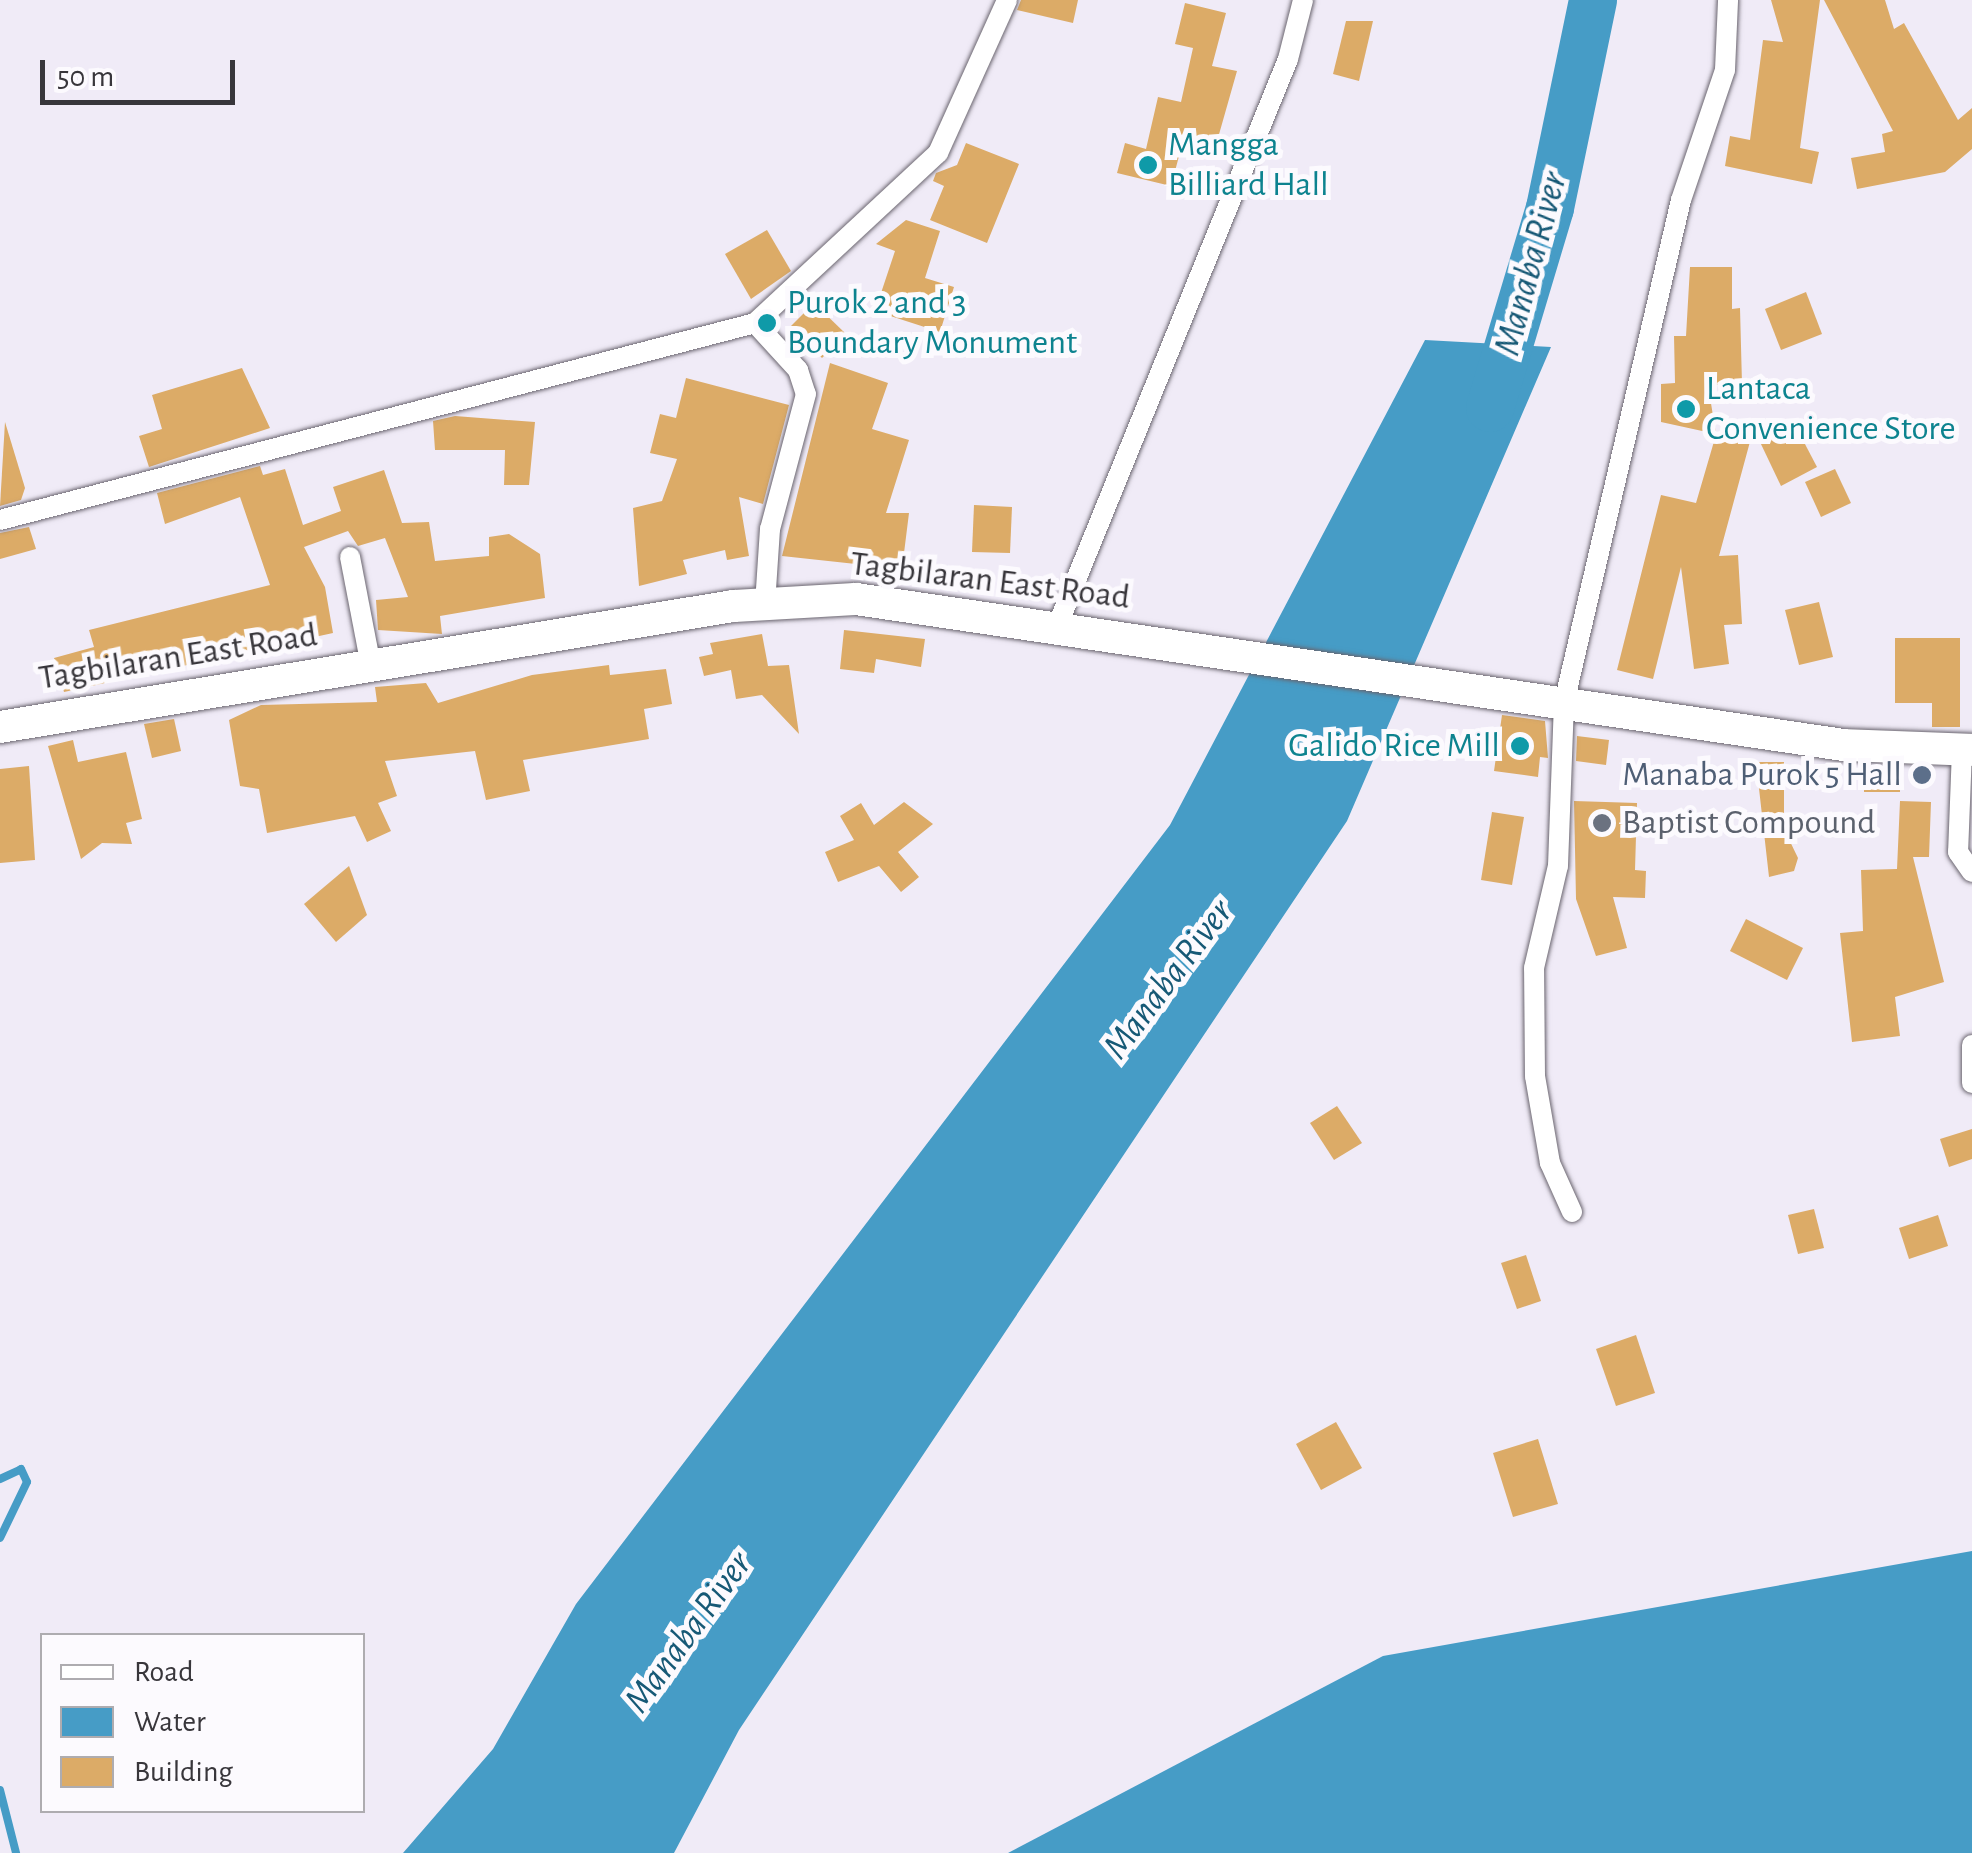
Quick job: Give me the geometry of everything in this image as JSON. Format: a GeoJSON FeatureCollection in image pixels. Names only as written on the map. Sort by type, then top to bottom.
{"type":"FeatureCollection","features":[{"type":"Feature","properties":{"kind":"main road","name":"Tagbilaran East Road"},"geometry":{"type":"LineString","coordinates":[[0,727],[765,605],[856,599],[1468,685],[1844,746],[1967,750]]}},
{"type":"Feature","properties":{"kind":"street"},"geometry":{"type":"LineString","coordinates":[[0,520],[755,323],[938,154],[1007,0]]}},
{"type":"Feature","properties":{"kind":"street"},"geometry":{"type":"LineString","coordinates":[[1066,630],[1288,59],[1303,0]]}},
{"type":"Feature","properties":{"kind":"street"},"geometry":{"type":"LineString","coordinates":[[1572,1212],[1550,1163],[1535,1076],[1534,968],[1558,866],[1564,703],[1681,200],[1725,70],[1728,0]]}},
{"type":"Feature","properties":{"kind":"street"},"geometry":{"type":"LineString","coordinates":[[755,323],[798,370],[806,394],[770,529],[765,605]]}},
{"type":"Feature","properties":{"kind":"street"},"geometry":{"type":"LineString","coordinates":[[350,557],[371,666]]}},
{"type":"Feature","properties":{"kind":"street"},"geometry":{"type":"LineString","coordinates":[[1967,750],[1958,852],[1972,872]]}},
{"type":"Feature","properties":{"kind":"street"},"geometry":{"type":"LineString","coordinates":[[1972,1045],[1972,1083]]}},
{"type":"Feature","properties":{"kind":"water"},"geometry":{"type":"Polygon","coordinates":[[[1425,340],[1551,347],[1347,821],[739,1730],[674,1853],[403,1853],[493,1749],[576,1604],[1170,825],[1425,340]]]}},
{"type":"Feature","properties":{"kind":"water"},"geometry":{"type":"Polygon","coordinates":[[[1972,1551],[1972,1853],[1008,1853],[1383,1656],[1972,1551]]]}},
{"type":"Feature","properties":{"kind":"building"},"geometry":{"type":"Polygon","coordinates":[[[1021,0],[1078,0],[1073,23],[1017,10],[1021,0]]]}},
{"type":"Feature","properties":{"kind":"building"},"geometry":{"type":"Polygon","coordinates":[[[1771,0],[1820,0],[1800,148],[1819,152],[1812,184],[1725,166],[1730,136],[1750,140],[1763,40],[1783,42],[1771,0]]]}},
{"type":"Feature","properties":{"kind":"building"},"geometry":{"type":"Polygon","coordinates":[[[1824,0],[1885,0],[1894,29],[1904,23],[1958,120],[1972,108],[1972,149],[1945,172],[1857,189],[1851,158],[1885,152],[1882,134],[1893,131],[1824,0]]]}},
{"type":"Feature","properties":{"kind":"building"},"geometry":{"type":"Polygon","coordinates":[[[1185,3],[1226,13],[1212,66],[1237,71],[1214,152],[1182,145],[1171,186],[1117,173],[1125,143],[1146,149],[1158,97],[1181,102],[1193,48],[1175,44],[1185,3]]]}},
{"type":"Feature","properties":{"kind":"building"},"geometry":{"type":"Polygon","coordinates":[[[1346,21],[1373,21],[1359,81],[1333,74],[1346,21]]]}},
{"type":"Feature","properties":{"kind":"building"},"geometry":{"type":"Polygon","coordinates":[[[966,143],[1019,164],[987,243],[930,220],[944,186],[933,181],[936,173],[957,165],[966,143]]]}},
{"type":"Feature","properties":{"kind":"building"},"geometry":{"type":"Polygon","coordinates":[[[906,220],[940,231],[925,278],[954,287],[940,332],[875,311],[895,251],[876,244],[906,220]]]}},
{"type":"Feature","properties":{"kind":"building"},"geometry":{"type":"Polygon","coordinates":[[[767,230],[791,271],[751,299],[725,254],[767,230]]]}},
{"type":"Feature","properties":{"kind":"building"},"geometry":{"type":"Polygon","coordinates":[[[1690,267],[1732,267],[1732,309],[1740,308],[1742,384],[1708,385],[1716,434],[1661,422],[1661,384],[1675,383],[1674,336],[1686,336],[1690,267]]]}},
{"type":"Feature","properties":{"kind":"building"},"geometry":{"type":"Polygon","coordinates":[[[1806,292],[1822,334],[1781,350],[1765,309],[1806,292]]]}},
{"type":"Feature","properties":{"kind":"building"},"geometry":{"type":"Polygon","coordinates":[[[814,303],[846,334],[822,358],[791,326],[814,303]]]}},
{"type":"Feature","properties":{"kind":"building"},"geometry":{"type":"Polygon","coordinates":[[[830,363],[888,383],[872,429],[909,440],[886,513],[909,513],[902,569],[782,556],[830,363]]]}},
{"type":"Feature","properties":{"kind":"building"},"geometry":{"type":"Polygon","coordinates":[[[242,368],[270,428],[149,467],[139,436],[162,429],[152,395],[242,368]]]}},
{"type":"Feature","properties":{"kind":"building"},"geometry":{"type":"Polygon","coordinates":[[[686,378],[789,405],[763,504],[739,497],[749,556],[727,560],[725,550],[683,560],[687,574],[639,586],[633,508],[662,501],[677,459],[650,453],[660,414],[676,418],[686,378]]]}},
{"type":"Feature","properties":{"kind":"building"},"geometry":{"type":"Polygon","coordinates":[[[455,416],[535,422],[529,485],[504,485],[505,450],[435,450],[433,421],[455,416]]]}},
{"type":"Feature","properties":{"kind":"building"},"geometry":{"type":"Polygon","coordinates":[[[5,422],[25,488],[21,500],[0,506],[5,422]]]}},
{"type":"Feature","properties":{"kind":"building"},"geometry":{"type":"Polygon","coordinates":[[[1795,425],[1817,467],[1781,486],[1760,442],[1795,425]]]}},
{"type":"Feature","properties":{"kind":"building"},"geometry":{"type":"Polygon","coordinates":[[[1715,438],[1751,438],[1719,556],[1738,555],[1742,624],[1724,625],[1729,664],[1694,669],[1681,567],[1653,679],[1617,670],[1661,495],[1696,503],[1715,438]]]}},
{"type":"Feature","properties":{"kind":"building"},"geometry":{"type":"Polygon","coordinates":[[[260,466],[263,475],[285,469],[303,525],[341,511],[333,487],[384,470],[402,523],[429,522],[435,561],[489,556],[489,537],[509,534],[540,554],[545,598],[440,616],[442,634],[378,630],[376,600],[408,597],[385,538],[358,546],[348,531],[304,547],[325,587],[333,633],[64,692],[54,658],[94,647],[89,630],[270,585],[240,497],[165,524],[157,493],[260,466]]]}},
{"type":"Feature","properties":{"kind":"building"},"geometry":{"type":"Polygon","coordinates":[[[1835,469],[1851,503],[1821,517],[1805,482],[1835,469]]]}},
{"type":"Feature","properties":{"kind":"building"},"geometry":{"type":"Polygon","coordinates":[[[974,505],[1012,507],[1010,553],[972,552],[974,505]]]}},
{"type":"Feature","properties":{"kind":"building"},"geometry":{"type":"Polygon","coordinates":[[[29,527],[36,549],[0,559],[0,533],[29,527]]]}},
{"type":"Feature","properties":{"kind":"building"},"geometry":{"type":"Polygon","coordinates":[[[1819,602],[1833,657],[1799,665],[1785,610],[1819,602]]]}},
{"type":"Feature","properties":{"kind":"building"},"geometry":{"type":"Polygon","coordinates":[[[844,630],[925,639],[921,667],[876,659],[874,673],[840,669],[844,630]]]}},
{"type":"Feature","properties":{"kind":"building"},"geometry":{"type":"Polygon","coordinates":[[[762,634],[768,666],[789,665],[799,734],[762,695],[736,699],[731,670],[704,676],[699,657],[713,654],[710,643],[762,634]]]}},
{"type":"Feature","properties":{"kind":"building"},"geometry":{"type":"Polygon","coordinates":[[[1895,638],[1960,638],[1960,727],[1932,727],[1932,703],[1895,703],[1895,638]]]}},
{"type":"Feature","properties":{"kind":"building"},"geometry":{"type":"Polygon","coordinates":[[[609,665],[610,675],[666,669],[672,704],[644,709],[649,739],[523,760],[530,791],[486,800],[475,751],[385,761],[397,796],[378,803],[391,831],[367,842],[355,816],[267,833],[259,789],[240,786],[229,720],[261,705],[377,702],[375,687],[426,683],[438,703],[532,675],[609,665]]]}},
{"type":"Feature","properties":{"kind":"building","name":"Galido Rice Mill"},"geometry":{"type":"Polygon","coordinates":[[[1502,715],[1545,721],[1548,758],[1540,757],[1538,777],[1494,771],[1502,715]]]}},
{"type":"Feature","properties":{"kind":"building"},"geometry":{"type":"Polygon","coordinates":[[[174,719],[181,751],[152,758],[144,724],[174,719]]]}},
{"type":"Feature","properties":{"kind":"building"},"geometry":{"type":"Polygon","coordinates":[[[1577,736],[1609,740],[1606,765],[1576,761],[1577,736]]]}},
{"type":"Feature","properties":{"kind":"building"},"geometry":{"type":"Polygon","coordinates":[[[73,740],[78,762],[126,752],[142,819],[126,823],[132,844],[102,843],[81,859],[48,746],[73,740]]]}},
{"type":"Feature","properties":{"kind":"building"},"geometry":{"type":"Polygon","coordinates":[[[1756,762],[1784,762],[1784,829],[1798,858],[1794,871],[1769,877],[1756,762]]]}},
{"type":"Feature","properties":{"kind":"building"},"geometry":{"type":"Polygon","coordinates":[[[29,766],[35,860],[0,863],[0,769],[29,766]]]}},
{"type":"Feature","properties":{"kind":"building"},"geometry":{"type":"Polygon","coordinates":[[[1864,772],[1900,772],[1900,792],[1864,792],[1864,772]]]}},
{"type":"Feature","properties":{"kind":"building"},"geometry":{"type":"Polygon","coordinates":[[[1574,801],[1637,803],[1635,870],[1646,871],[1645,898],[1613,897],[1627,948],[1596,956],[1576,899],[1574,801]]]}},
{"type":"Feature","properties":{"kind":"building"},"geometry":{"type":"Polygon","coordinates":[[[1900,801],[1931,802],[1929,857],[1913,857],[1944,982],[1895,997],[1900,1036],[1852,1042],[1840,933],[1863,931],[1861,870],[1897,869],[1900,801]]]}},
{"type":"Feature","properties":{"kind":"building"},"geometry":{"type":"Polygon","coordinates":[[[904,802],[933,824],[898,852],[919,877],[901,892],[879,866],[838,882],[825,852],[854,840],[840,816],[861,803],[874,825],[904,802]]]}},
{"type":"Feature","properties":{"kind":"building"},"geometry":{"type":"Polygon","coordinates":[[[1492,812],[1524,817],[1512,885],[1481,880],[1492,812]]]}},
{"type":"Feature","properties":{"kind":"building"},"geometry":{"type":"Polygon","coordinates":[[[349,866],[367,915],[336,942],[304,904],[349,866]]]}},
{"type":"Feature","properties":{"kind":"building"},"geometry":{"type":"Polygon","coordinates":[[[1746,919],[1803,948],[1787,980],[1730,951],[1746,919]]]}},
{"type":"Feature","properties":{"kind":"building"},"geometry":{"type":"Polygon","coordinates":[[[1337,1106],[1362,1143],[1334,1160],[1310,1123],[1337,1106]]]}},
{"type":"Feature","properties":{"kind":"building"},"geometry":{"type":"Polygon","coordinates":[[[1972,1129],[1972,1159],[1949,1167],[1940,1139],[1972,1129]]]}},
{"type":"Feature","properties":{"kind":"building"},"geometry":{"type":"Polygon","coordinates":[[[1814,1209],[1824,1248],[1798,1254],[1788,1215],[1814,1209]]]}},
{"type":"Feature","properties":{"kind":"building"},"geometry":{"type":"Polygon","coordinates":[[[1938,1215],[1948,1246],[1909,1259],[1899,1228],[1938,1215]]]}},
{"type":"Feature","properties":{"kind":"building"},"geometry":{"type":"Polygon","coordinates":[[[1526,1255],[1541,1301],[1517,1309],[1501,1263],[1526,1255]]]}},
{"type":"Feature","properties":{"kind":"building"},"geometry":{"type":"Polygon","coordinates":[[[1636,1335],[1655,1393],[1616,1406],[1596,1349],[1636,1335]]]}},
{"type":"Feature","properties":{"kind":"building"},"geometry":{"type":"Polygon","coordinates":[[[1336,1422],[1362,1468],[1321,1490],[1296,1444],[1336,1422]]]}},
{"type":"Feature","properties":{"kind":"building"},"geometry":{"type":"Polygon","coordinates":[[[1538,1439],[1558,1504],[1513,1517],[1493,1453],[1538,1439]]]}},
{"type":"Feature","properties":{"kind":"waterway","name":"Manaba River"},"geometry":{"type":"LineString","coordinates":[[1490,408],[1550,208],[1593,0]]}},
{"type":"Feature","properties":{"kind":"waterway"},"geometry":{"type":"LineString","coordinates":[[0,1479],[21,1469],[27,1482],[0,1538]]}},
{"type":"Feature","properties":{"kind":"waterway"},"geometry":{"type":"LineString","coordinates":[[0,1790],[16,1853]]}},
{"type":"Feature","properties":{"kind":"place","name":"Mangga Billiard Hall"},"geometry":{"type":"Point","coordinates":[1148,165]}},
{"type":"Feature","properties":{"kind":"place","name":"Purok 2 and 3 Boundary Monument"},"geometry":{"type":"Point","coordinates":[767,323]}},
{"type":"Feature","properties":{"kind":"place","name":"Lantaca Convenience Store"},"geometry":{"type":"Point","coordinates":[1686,409]}},
{"type":"Feature","properties":{"kind":"place","name":"Galido Rice Mill"},"geometry":{"type":"Point","coordinates":[1520,746]}},
{"type":"Feature","properties":{"kind":"place","name":"Manaba Purok 5 Hall"},"geometry":{"type":"Point","coordinates":[1922,775]}},
{"type":"Feature","properties":{"kind":"place","name":"Baptist Compound"},"geometry":{"type":"Point","coordinates":[1602,823]}}]}
